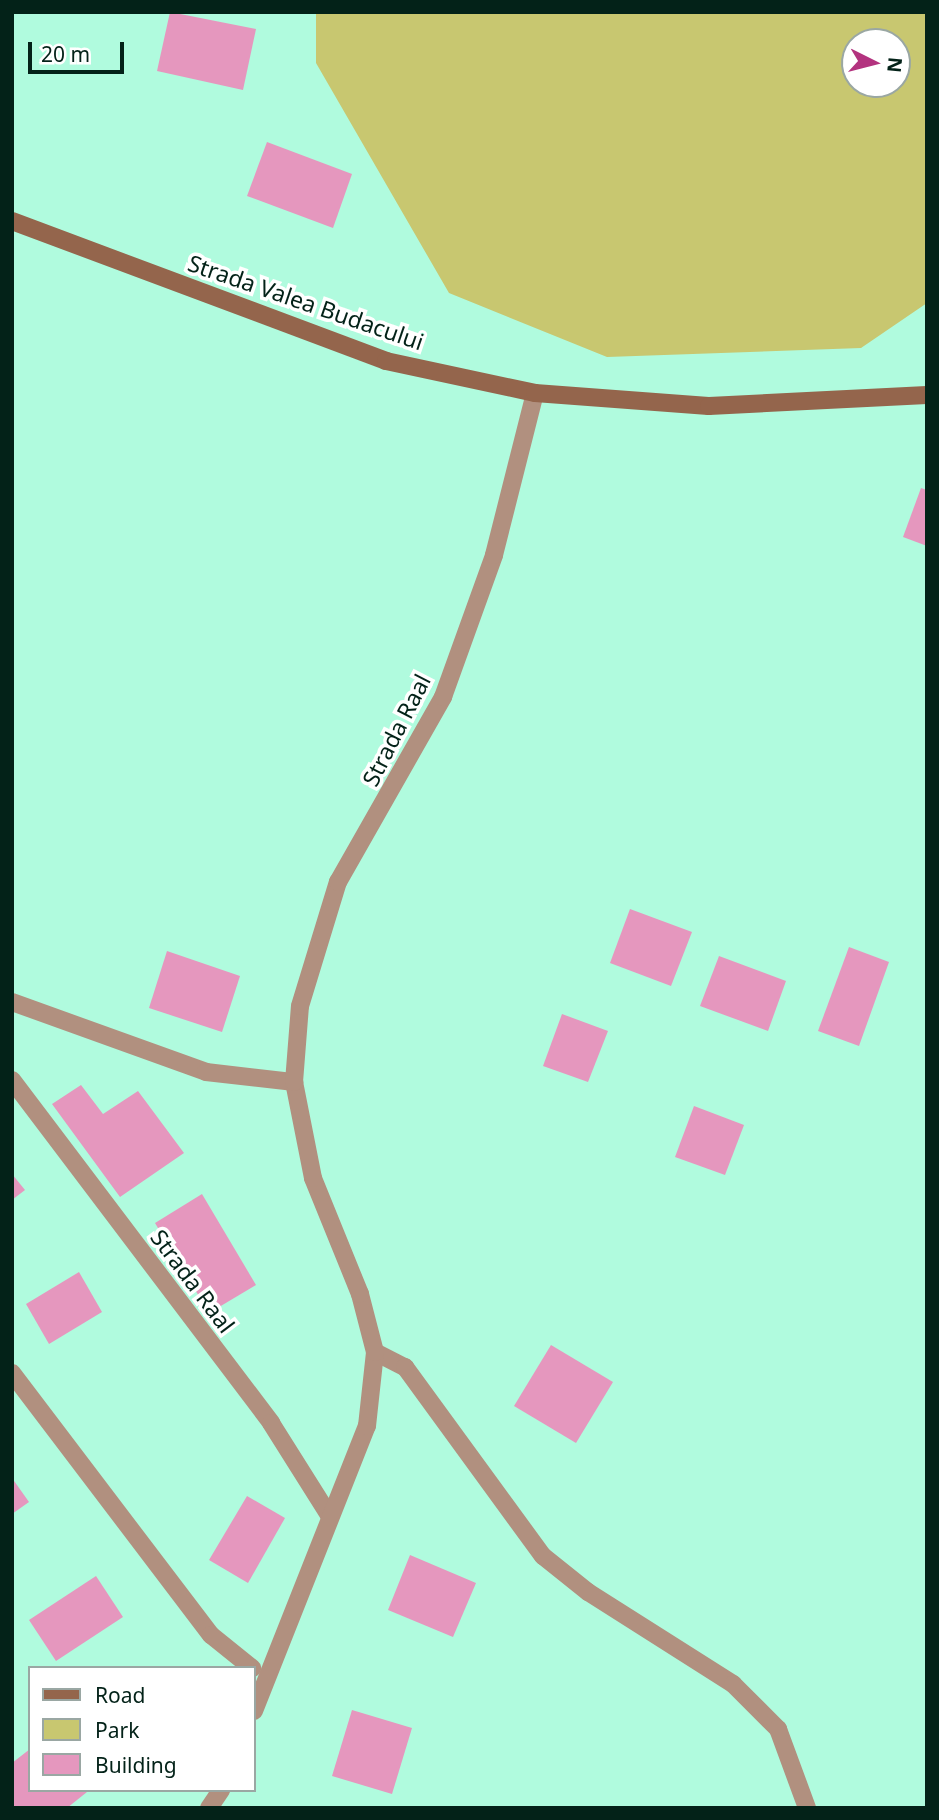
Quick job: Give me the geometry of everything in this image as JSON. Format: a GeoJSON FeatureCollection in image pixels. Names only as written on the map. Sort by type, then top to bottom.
{"type":"FeatureCollection","features":[{"type":"Feature","properties":{"kind":"main road","name":"Strada Valea Budacului"},"geometry":{"type":"LineString","coordinates":[[12,221],[386,361],[535,393],[709,406],[927,395]]}},
{"type":"Feature","properties":{"kind":"street","name":"Strada Raal"},"geometry":{"type":"LineString","coordinates":[[257,1671],[367,1426],[376,1352],[360,1294],[313,1178],[294,1082],[300,1006],[317,933],[338,882],[443,697],[494,555],[535,393]]}},
{"type":"Feature","properties":{"kind":"street"},"geometry":{"type":"LineString","coordinates":[[12,1002],[206,1072],[294,1082]]}},
{"type":"Feature","properties":{"kind":"street","name":"Strada Raal"},"geometry":{"type":"LineString","coordinates":[[12,1080],[271,1423],[329,1515]]}},
{"type":"Feature","properties":{"kind":"street"},"geometry":{"type":"LineString","coordinates":[[376,1352],[405,1367],[543,1556],[588,1592],[733,1684],[778,1729],[807,1808]]}},
{"type":"Feature","properties":{"kind":"street"},"geometry":{"type":"LineString","coordinates":[[12,1373],[211,1635],[251,1666]]}},
{"type":"Feature","properties":{"kind":"street"},"geometry":{"type":"LineString","coordinates":[[209,1808],[220,1792]]}},
{"type":"Feature","properties":{"kind":"green space"},"geometry":{"type":"Polygon","coordinates":[[[316,12],[927,12],[927,303],[861,348],[607,357],[449,293],[316,63],[316,12]]]}},
{"type":"Feature","properties":{"kind":"building"},"geometry":{"type":"Polygon","coordinates":[[[170,12],[256,29],[243,90],[157,71],[170,12]]]}},
{"type":"Feature","properties":{"kind":"building"},"geometry":{"type":"Polygon","coordinates":[[[267,142],[352,174],[333,228],[247,196],[267,142]]]}},
{"type":"Feature","properties":{"kind":"building"},"geometry":{"type":"Polygon","coordinates":[[[921,488],[927,490],[927,546],[903,537],[921,488]]]}},
{"type":"Feature","properties":{"kind":"building"},"geometry":{"type":"Polygon","coordinates":[[[630,909],[692,932],[671,986],[610,963],[630,909]]]}},
{"type":"Feature","properties":{"kind":"building"},"geometry":{"type":"Polygon","coordinates":[[[849,947],[889,962],[859,1046],[818,1031],[849,947]]]}},
{"type":"Feature","properties":{"kind":"building"},"geometry":{"type":"Polygon","coordinates":[[[167,951],[240,976],[222,1032],[149,1008],[167,951]]]}},
{"type":"Feature","properties":{"kind":"building"},"geometry":{"type":"Polygon","coordinates":[[[719,956],[786,981],[768,1031],[700,1006],[719,956]]]}},
{"type":"Feature","properties":{"kind":"building"},"geometry":{"type":"Polygon","coordinates":[[[562,1014],[608,1031],[588,1082],[543,1066],[562,1014]]]}},
{"type":"Feature","properties":{"kind":"building"},"geometry":{"type":"Polygon","coordinates":[[[81,1085],[103,1114],[138,1091],[184,1153],[120,1197],[52,1104],[81,1085]]]}},
{"type":"Feature","properties":{"kind":"building"},"geometry":{"type":"Polygon","coordinates":[[[694,1106],[744,1125],[725,1175],[675,1157],[694,1106]]]}},
{"type":"Feature","properties":{"kind":"building"},"geometry":{"type":"Polygon","coordinates":[[[12,1174],[25,1190],[12,1200],[12,1174]]]}},
{"type":"Feature","properties":{"kind":"building"},"geometry":{"type":"Polygon","coordinates":[[[202,1194],[256,1285],[209,1313],[155,1223],[202,1194]]]}},
{"type":"Feature","properties":{"kind":"building"},"geometry":{"type":"Polygon","coordinates":[[[79,1272],[102,1312],[49,1344],[26,1304],[79,1272]]]}},
{"type":"Feature","properties":{"kind":"building"},"geometry":{"type":"Polygon","coordinates":[[[551,1345],[613,1382],[576,1443],[514,1406],[551,1345]]]}},
{"type":"Feature","properties":{"kind":"building"},"geometry":{"type":"Polygon","coordinates":[[[12,1478],[29,1502],[12,1514],[12,1478]]]}},
{"type":"Feature","properties":{"kind":"building"},"geometry":{"type":"Polygon","coordinates":[[[247,1496],[285,1518],[248,1583],[209,1560],[247,1496]]]}},
{"type":"Feature","properties":{"kind":"building"},"geometry":{"type":"Polygon","coordinates":[[[410,1555],[476,1583],[453,1637],[388,1610],[410,1555]]]}},
{"type":"Feature","properties":{"kind":"building"},"geometry":{"type":"Polygon","coordinates":[[[96,1576],[123,1617],[56,1661],[29,1620],[96,1576]]]}},
{"type":"Feature","properties":{"kind":"building"},"geometry":{"type":"Polygon","coordinates":[[[352,1710],[412,1728],[392,1794],[332,1776],[352,1710]]]}},
{"type":"Feature","properties":{"kind":"building"},"geometry":{"type":"Polygon","coordinates":[[[28,1751],[28,1792],[87,1792],[67,1808],[12,1808],[12,1763],[28,1751]]]}}]}
